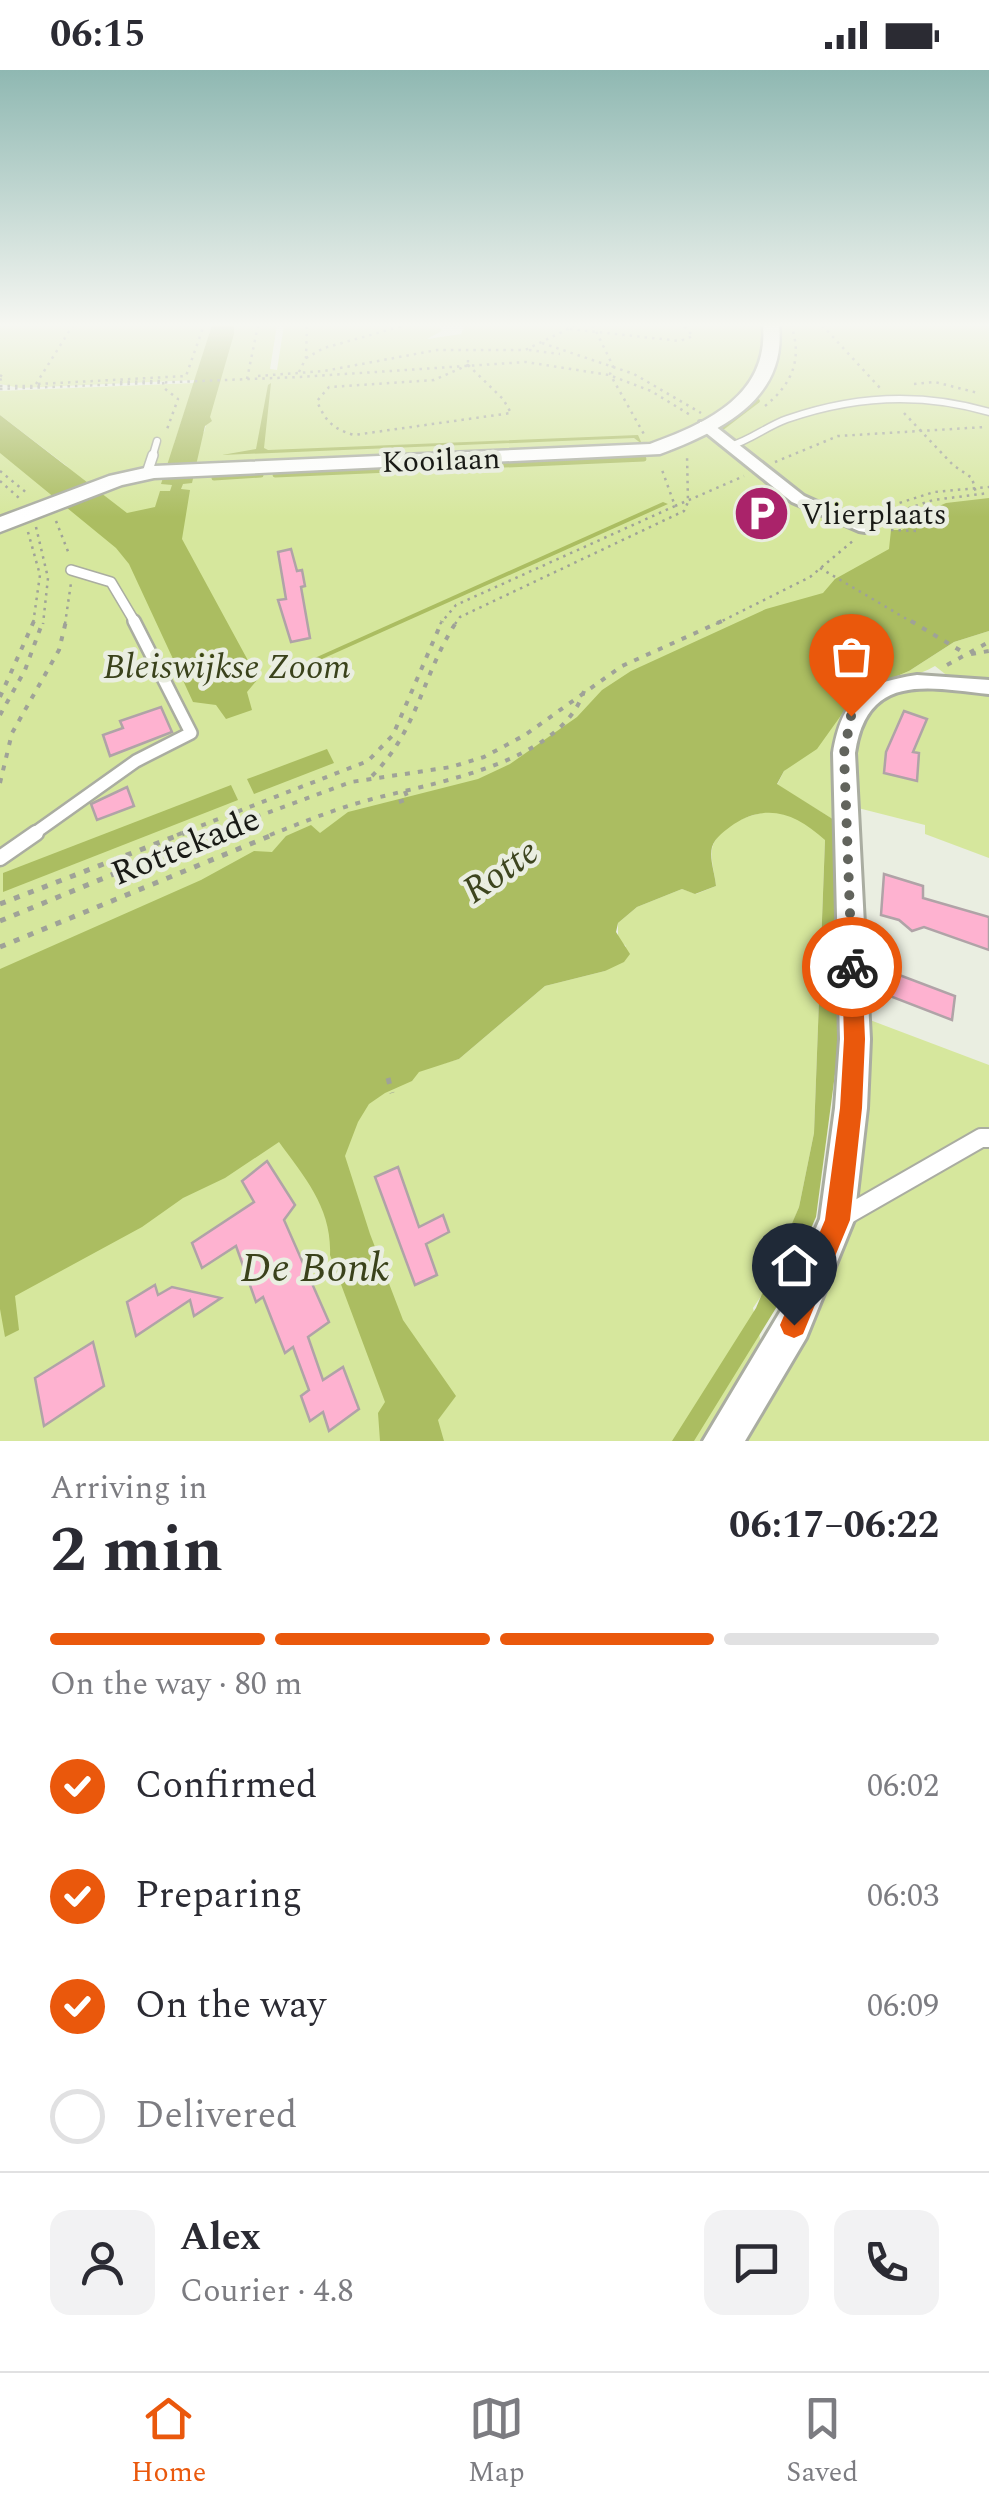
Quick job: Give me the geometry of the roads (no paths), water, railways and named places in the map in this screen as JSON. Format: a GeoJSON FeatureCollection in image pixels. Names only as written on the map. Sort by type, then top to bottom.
{"type":"FeatureCollection","features":[{"type":"Feature","properties":{"kind":"street","name":"Kooilaan"},"geometry":{"type":"LineString","coordinates":[[28,514],[96,487],[155,472],[653,450],[736,406],[755,389]]}},
{"type":"Feature","properties":{"kind":"street"},"geometry":{"type":"LineString","coordinates":[[704,425],[798,500],[865,527]]}},
{"type":"Feature","properties":{"kind":"street"},"geometry":{"type":"LineString","coordinates":[[723,1441],[794,1325],[838,1220],[855,1039],[844,734],[860,702],[890,687],[927,680],[989,687]]}},
{"type":"Feature","properties":{"kind":"lane"},"geometry":{"type":"LineString","coordinates":[[730,446],[748,443],[779,421],[897,397],[934,399],[989,412]]}},
{"type":"Feature","properties":{"kind":"lane"},"geometry":{"type":"LineString","coordinates":[[155,472],[157,441]]}},
{"type":"Feature","properties":{"kind":"lane"},"geometry":{"type":"LineString","coordinates":[[0,858],[136,761],[191,733],[154,655],[111,582],[72,570]]}},
{"type":"Feature","properties":{"kind":"lane"},"geometry":{"type":"LineString","coordinates":[[838,1220],[987,1137]]}},
{"type":"Feature","properties":{"kind":"water"},"geometry":{"type":"Polygon","coordinates":[[[191,389],[218,389],[192,483],[183,484],[181,489],[190,490],[182,539],[258,679],[247,692],[252,710],[226,719],[216,705],[193,702],[129,564],[116,548],[0,453],[0,415],[127,513],[155,507],[160,491],[170,491],[172,485],[161,484],[191,389]]]}},
{"type":"Feature","properties":{"kind":"water"},"geometry":{"type":"Polygon","coordinates":[[[267,389],[270,389],[264,448],[268,450],[638,435],[642,444],[634,438],[222,455],[256,449],[267,389]]]}},
{"type":"Feature","properties":{"kind":"water","name":"Rotte"},"geometry":{"type":"Polygon","coordinates":[[[989,498],[989,631],[954,642],[909,671],[857,693],[817,749],[784,771],[777,784],[839,823],[834,891],[839,1044],[816,1217],[776,1308],[694,1441],[672,1441],[756,1308],[799,1207],[814,1133],[825,840],[782,814],[747,817],[718,837],[711,851],[716,886],[695,894],[682,889],[637,907],[618,923],[616,932],[630,954],[624,962],[605,971],[545,986],[459,1059],[419,1072],[412,1081],[385,1093],[369,1104],[358,1122],[345,1156],[370,1234],[403,1320],[456,1396],[438,1420],[444,1441],[380,1441],[378,1413],[385,1402],[330,1255],[322,1208],[279,1142],[225,1178],[183,1198],[142,1227],[15,1296],[19,1330],[5,1337],[0,1309],[0,969],[201,880],[254,851],[272,852],[286,836],[311,825],[320,833],[348,812],[478,779],[510,764],[577,717],[602,690],[631,671],[766,609],[823,593],[835,579],[889,549],[891,530],[902,530],[923,513],[946,503],[989,498]]]}},
{"type":"Feature","properties":{"kind":"water"},"geometry":{"type":"Polygon","coordinates":[[[663,502],[668,504],[313,663],[308,661],[663,502]]]}},
{"type":"Feature","properties":{"kind":"water"},"geometry":{"type":"Polygon","coordinates":[[[327,749],[334,763],[254,794],[247,779],[327,749]]]}},
{"type":"Feature","properties":{"kind":"water"},"geometry":{"type":"Polygon","coordinates":[[[231,785],[238,800],[3,892],[3,873],[231,785]]]}},
{"type":"Feature","properties":{"kind":"waterway"},"geometry":{"type":"LineString","coordinates":[[720,430],[758,401]]}},
{"type":"Feature","properties":{"kind":"waterway"},"geometry":{"type":"LineString","coordinates":[[275,475],[644,459]]}},
{"type":"Feature","properties":{"kind":"waterway"},"geometry":{"type":"LineString","coordinates":[[214,478],[261,475]]}},
{"type":"Feature","properties":{"kind":"place","name":"Vlierplaats"},"geometry":{"type":"Point","coordinates":[762,514]}},
{"type":"Feature","properties":{"kind":"park label","name":"Bleiswijkse Zoom"},"geometry":{"type":"Point","coordinates":[227,666]}},
{"type":"Feature","properties":{"kind":"park label","name":"De Bonk"},"geometry":{"type":"Point","coordinates":[315,1266]}}]}
